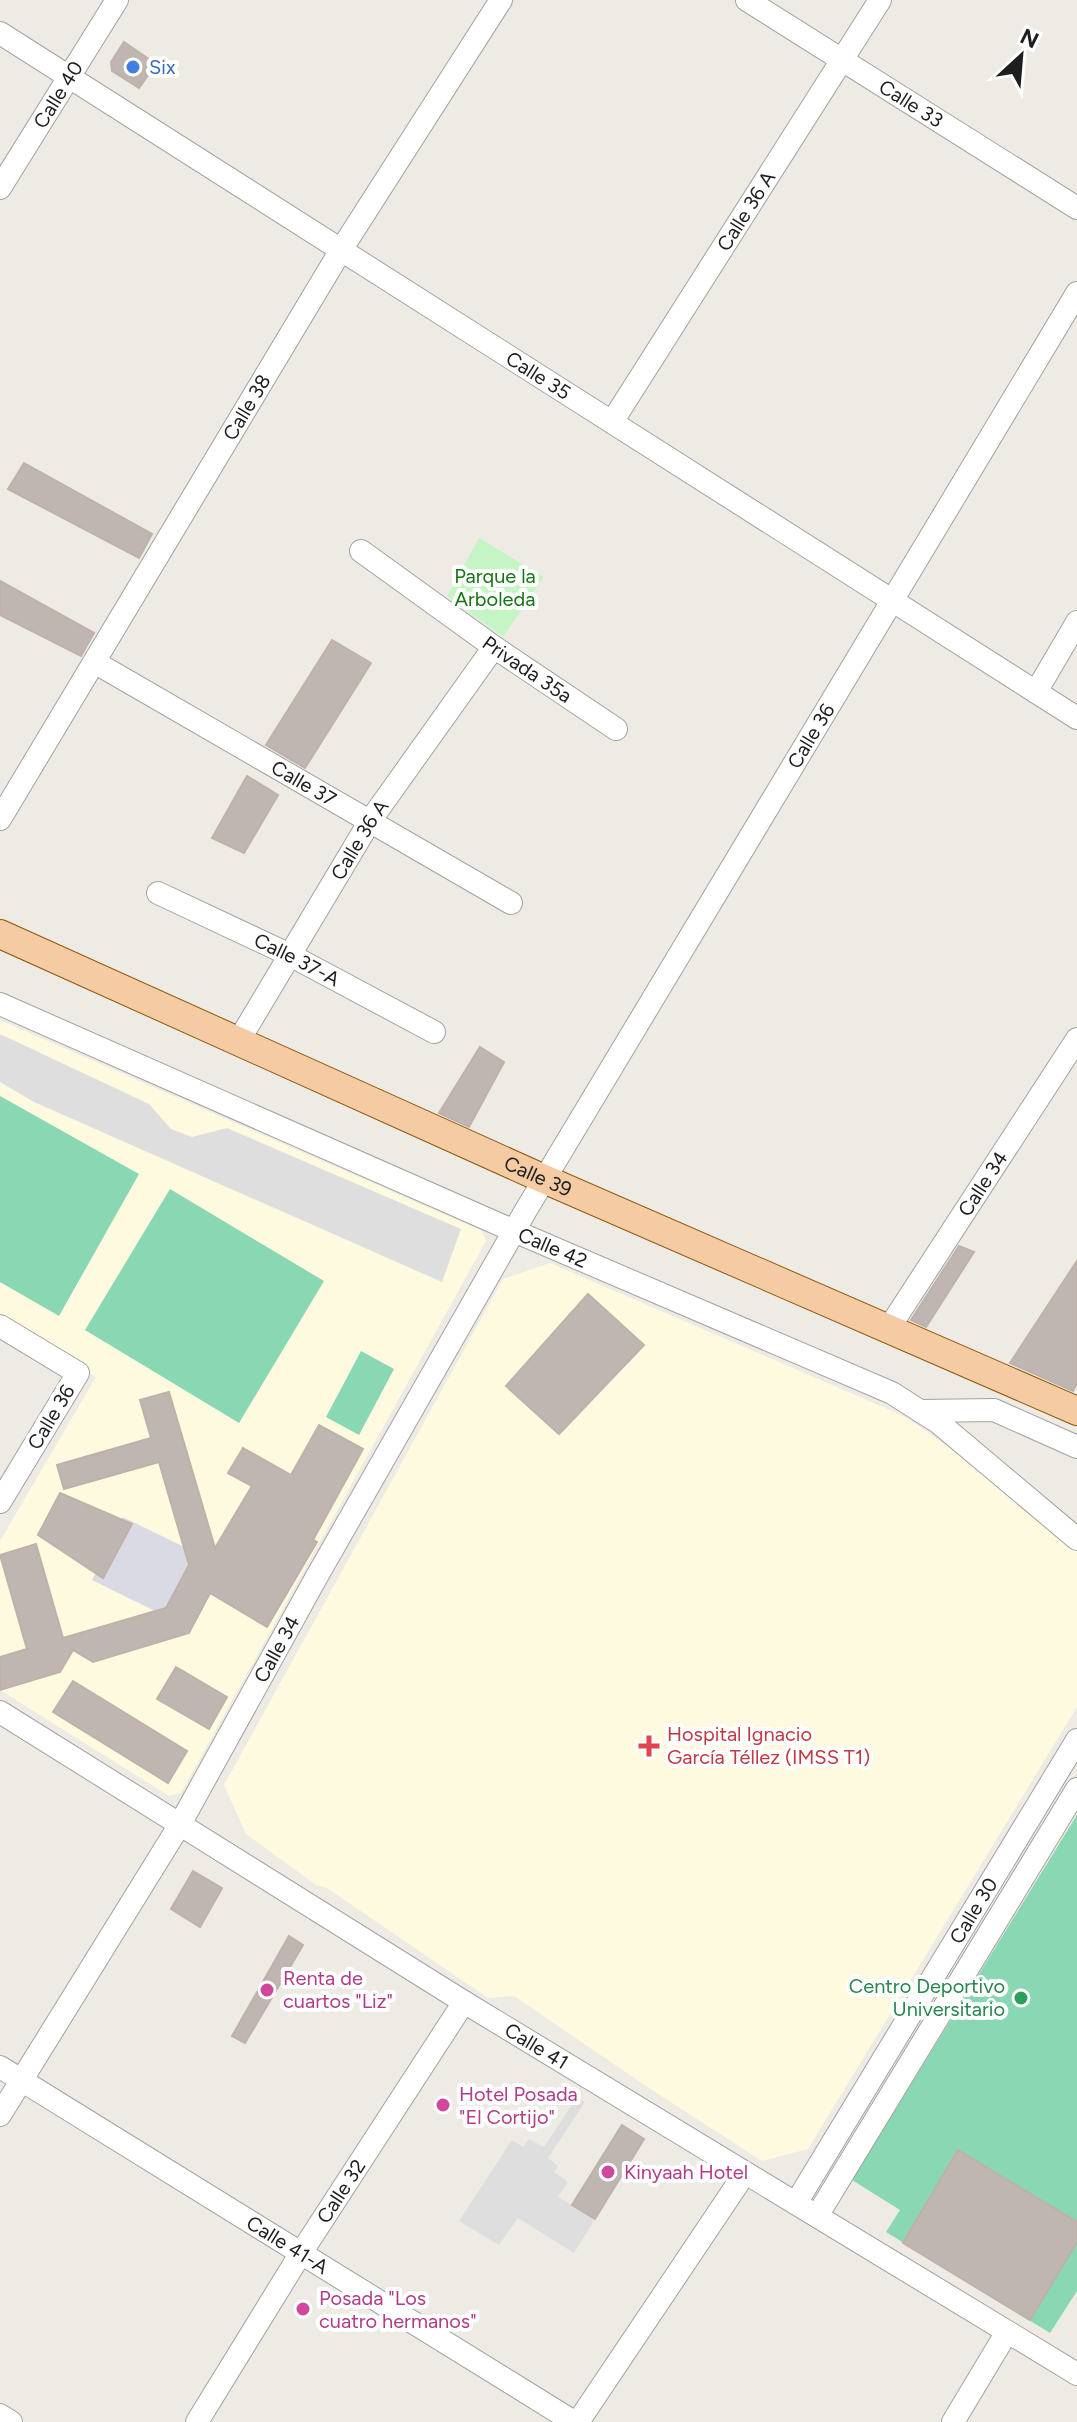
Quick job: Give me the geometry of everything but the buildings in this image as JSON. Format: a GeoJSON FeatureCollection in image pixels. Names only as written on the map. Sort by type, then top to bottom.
{"type":"FeatureCollection","features":[{"type":"Feature","properties":{"kind":"main road","name":"Calle 39"},"geometry":{"type":"LineString","coordinates":[[0,934],[544,1179],[1077,1411]]}},
{"type":"Feature","properties":{"kind":"street","name":"Calle 40"},"geometry":{"type":"LineString","coordinates":[[0,188],[117,0]]}},
{"type":"Feature","properties":{"kind":"street","name":"Calle 38"},"geometry":{"type":"LineString","coordinates":[[0,819],[341,250],[501,0]]}},
{"type":"Feature","properties":{"kind":"street","name":"Calle 33"},"geometry":{"type":"LineString","coordinates":[[747,0],[1077,208]]}},
{"type":"Feature","properties":{"kind":"street","name":"Calle 36 A"},"geometry":{"type":"LineString","coordinates":[[612,422],[880,0]]}},
{"type":"Feature","properties":{"kind":"street","name":"Calle 35"},"geometry":{"type":"LineString","coordinates":[[0,33],[1077,718]]}},
{"type":"Feature","properties":{"kind":"street","name":"Calle 36"},"geometry":{"type":"LineString","coordinates":[[544,1179],[1077,293]]}},
{"type":"Feature","properties":{"kind":"street","name":"Privada 35a"},"geometry":{"type":"LineString","coordinates":[[361,551],[494,647],[616,729]]}},
{"type":"Feature","properties":{"kind":"street"},"geometry":{"type":"LineString","coordinates":[[1036,692],[1077,622]]}},
{"type":"Feature","properties":{"kind":"street","name":"Calle 36 A"},"geometry":{"type":"LineString","coordinates":[[238,1042],[370,821],[494,647]]}},
{"type":"Feature","properties":{"kind":"street","name":"Calle 37"},"geometry":{"type":"LineString","coordinates":[[96,663],[511,903]]}},
{"type":"Feature","properties":{"kind":"street","name":"Calle 37-A"},"geometry":{"type":"LineString","coordinates":[[158,893],[290,955],[434,1032]]}},
{"type":"Feature","properties":{"kind":"street","name":"Calle 42"},"geometry":{"type":"LineString","coordinates":[[0,1004],[514,1231],[892,1393],[939,1423],[1077,1539]]}},
{"type":"Feature","properties":{"kind":"street","name":"Calle 34"},"geometry":{"type":"LineString","coordinates":[[889,1328],[1077,1039]]}},
{"type":"Feature","properties":{"kind":"street","name":"Calle 34"},"geometry":{"type":"LineString","coordinates":[[0,2115],[179,1826],[316,1578],[544,1179]]}},
{"type":"Feature","properties":{"kind":"street","name":"Calle 36"},"geometry":{"type":"LineString","coordinates":[[0,1326],[78,1373],[0,1502]]}},
{"type":"Feature","properties":{"kind":"street"},"geometry":{"type":"LineString","coordinates":[[920,1411],[994,1410],[1077,1447]]}},
{"type":"Feature","properties":{"kind":"street","name":"Calle 41"},"geometry":{"type":"LineString","coordinates":[[0,1712],[464,2002],[1077,2374]]}},
{"type":"Feature","properties":{"kind":"street","name":"Calle 30"},"geometry":{"type":"LineString","coordinates":[[796,2203],[1077,1740]]}},
{"type":"Feature","properties":{"kind":"street","name":"Calle 30"},"geometry":{"type":"LineString","coordinates":[[817,2216],[1077,1789]]}},
{"type":"Feature","properties":{"kind":"street","name":"Calle 32"},"geometry":{"type":"LineString","coordinates":[[197,2422],[301,2253],[464,2002]]}},
{"type":"Feature","properties":{"kind":"street","name":"Calle 41-A"},"geometry":{"type":"LineString","coordinates":[[0,2067],[576,2422]]}},
{"type":"Feature","properties":{"kind":"street"},"geometry":{"type":"LineString","coordinates":[[576,2422],[745,2173]]}},
{"type":"Feature","properties":{"kind":"street"},"geometry":{"type":"LineString","coordinates":[[953,2422],[1007,2332]]}},
{"type":"Feature","properties":{"kind":"street"},"geometry":{"type":"LineString","coordinates":[[0,2415],[11,2422]]}},
{"type":"Feature","properties":{"kind":"shaded area"},"geometry":{"type":"Polygon","coordinates":[[[0,1020],[482,1231],[486,1241],[181,1793],[169,1796],[0,1690],[0,1541],[96,1377],[0,1318],[0,1020]]]}},
{"type":"Feature","properties":{"kind":"shaded area"},"geometry":{"type":"Polygon","coordinates":[[[0,1034],[149,1104],[171,1129],[192,1137],[227,1128],[461,1229],[442,1282],[34,1102],[0,1082],[0,1034]]]}},
{"type":"Feature","properties":{"kind":"shaded area","name":"Hospital Ignacio García Téllez (IMSS T1)"},"geometry":{"type":"Polygon","coordinates":[[[550,1263],[906,1417],[990,1477],[1077,1551],[1077,1707],[808,2149],[762,2161],[514,1996],[488,1998],[327,1888],[316,1885],[246,1834],[224,1785],[503,1279],[550,1263]]]}},
{"type":"Feature","properties":{"kind":"shaded area"},"geometry":{"type":"Polygon","coordinates":[[[123,1517],[184,1547],[189,1565],[166,1608],[155,1611],[92,1580],[123,1517]]]}},
{"type":"Feature","properties":{"kind":"shaded area"},"geometry":{"type":"Polygon","coordinates":[[[577,2097],[585,2102],[548,2158],[558,2166],[554,2172],[568,2182],[558,2197],[595,2219],[574,2253],[518,2218],[499,2245],[459,2221],[512,2140],[523,2147],[529,2139],[544,2147],[577,2097]]]}},
{"type":"Feature","properties":{"kind":"green space","name":"Parque la Arboleda"},"geometry":{"type":"Polygon","coordinates":[[[479,538],[544,577],[503,637],[447,596],[479,538]]]}},
{"type":"Feature","properties":{"kind":"green space"},"geometry":{"type":"Polygon","coordinates":[[[0,1096],[139,1174],[59,1316],[0,1282],[0,1096]]]}},
{"type":"Feature","properties":{"kind":"green space"},"geometry":{"type":"Polygon","coordinates":[[[170,1189],[324,1281],[239,1423],[85,1330],[170,1189]]]}},
{"type":"Feature","properties":{"kind":"green space"},"geometry":{"type":"Polygon","coordinates":[[[361,1351],[394,1369],[359,1435],[326,1417],[361,1351]]]}},
{"type":"Feature","properties":{"kind":"green space","name":"Centro Deportivo Universitario"},"geometry":{"type":"Polygon","coordinates":[[[1077,1815],[1077,2291],[1050,2333],[886,2232],[900,2210],[852,2180],[1077,1815]]]}},
{"type":"Feature","properties":{"kind":"place","name":"Six"},"geometry":{"type":"Point","coordinates":[133,67]}},
{"type":"Feature","properties":{"kind":"place","name":"Hospital Ignacio García Téllez (IMSS T1)"},"geometry":{"type":"Point","coordinates":[649,1746]}},
{"type":"Feature","properties":{"kind":"place","name":"Renta de cuartos \"Liz\""},"geometry":{"type":"Point","coordinates":[267,1990]}},
{"type":"Feature","properties":{"kind":"place","name":"Centro Deportivo Universitario"},"geometry":{"type":"Point","coordinates":[1021,1998]}},
{"type":"Feature","properties":{"kind":"place","name":"Hotel Posada \"El Cortijo\""},"geometry":{"type":"Point","coordinates":[443,2105]}},
{"type":"Feature","properties":{"kind":"place","name":"Kinyaah Hotel"},"geometry":{"type":"Point","coordinates":[608,2172]}},
{"type":"Feature","properties":{"kind":"place","name":"Posada \"Los cuatro hermanos\""},"geometry":{"type":"Point","coordinates":[303,2309]}}]}
